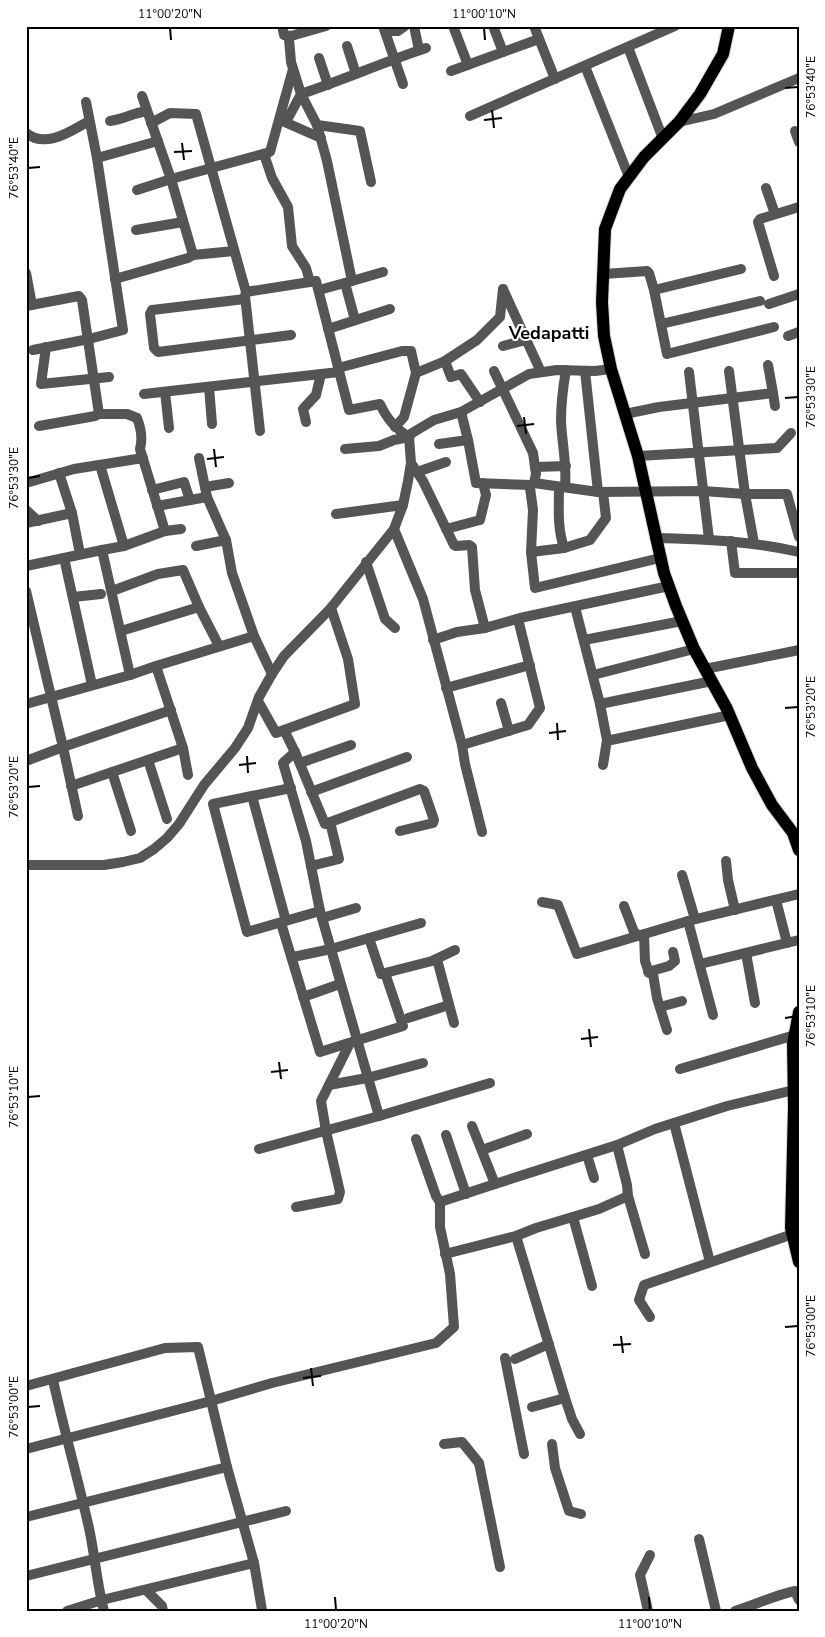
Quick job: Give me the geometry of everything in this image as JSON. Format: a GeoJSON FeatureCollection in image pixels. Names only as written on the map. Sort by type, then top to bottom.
{"type":"FeatureCollection","features":[{"type":"Feature","properties":{"kind":"main road"},"geometry":{"type":"LineString","coordinates":[[729,26],[722,54],[700,94],[679,122],[644,157],[620,189],[605,229],[602,302],[604,336],[611,369],[638,456],[660,558],[682,621],[694,649],[730,715],[752,768],[772,805],[793,833],[799,850]]}},
{"type":"Feature","properties":{"kind":"main road"},"geometry":{"type":"LineString","coordinates":[[799,1012],[793,1044],[796,1180],[793,1234],[799,1262]]}},
{"type":"Feature","properties":{"kind":"street"},"geometry":{"type":"LineString","coordinates":[[282,26],[284,34],[291,36],[326,26]]}},
{"type":"Feature","properties":{"kind":"street"},"geometry":{"type":"LineString","coordinates":[[403,84],[384,29],[398,31],[405,26]]}},
{"type":"Feature","properties":{"kind":"street"},"geometry":{"type":"LineString","coordinates":[[137,190],[211,167],[270,152],[283,121],[300,94],[423,49],[414,26]]}},
{"type":"Feature","properties":{"kind":"street"},"geometry":{"type":"LineString","coordinates":[[453,26],[468,65]]}},
{"type":"Feature","properties":{"kind":"street"},"geometry":{"type":"LineString","coordinates":[[493,26],[503,52]]}},
{"type":"Feature","properties":{"kind":"street"},"geometry":{"type":"LineString","coordinates":[[534,26],[555,79]]}},
{"type":"Feature","properties":{"kind":"street"},"geometry":{"type":"LineString","coordinates":[[470,116],[676,26]]}},
{"type":"Feature","properties":{"kind":"street"},"geometry":{"type":"LineString","coordinates":[[291,36],[289,39],[293,69],[300,94],[317,125],[320,138],[355,320]]}},
{"type":"Feature","properties":{"kind":"street"},"geometry":{"type":"LineString","coordinates":[[451,71],[539,39]]}},
{"type":"Feature","properties":{"kind":"street"},"geometry":{"type":"LineString","coordinates":[[347,46],[356,74]]}},
{"type":"Feature","properties":{"kind":"street"},"geometry":{"type":"LineString","coordinates":[[628,47],[662,139]]}},
{"type":"Feature","properties":{"kind":"street"},"geometry":{"type":"LineString","coordinates":[[318,58],[328,85]]}},
{"type":"Feature","properties":{"kind":"street"},"geometry":{"type":"LineString","coordinates":[[585,66],[629,177]]}},
{"type":"Feature","properties":{"kind":"street"},"geometry":{"type":"LineString","coordinates":[[283,121],[293,69]]}},
{"type":"Feature","properties":{"kind":"street"},"geometry":{"type":"LineString","coordinates":[[679,122],[714,114],[799,78]]}},
{"type":"Feature","properties":{"kind":"street"},"geometry":{"type":"LineString","coordinates":[[142,96],[171,179],[193,256]]}},
{"type":"Feature","properties":{"kind":"street"},"geometry":{"type":"LineString","coordinates":[[33,350],[123,330],[98,158],[86,102]]}},
{"type":"Feature","properties":{"kind":"street"},"geometry":{"type":"LineString","coordinates":[[110,121],[122,119],[134,112],[147,111]]}},
{"type":"Feature","properties":{"kind":"street"},"geometry":{"type":"LineString","coordinates":[[151,124],[170,113],[196,114],[246,295],[253,382],[260,432]]}},
{"type":"Feature","properties":{"kind":"street"},"geometry":{"type":"LineString","coordinates":[[302,129],[312,115]]}},
{"type":"Feature","properties":{"kind":"street"},"geometry":{"type":"LineString","coordinates":[[26,133],[33,138],[55,139],[90,121]]}},
{"type":"Feature","properties":{"kind":"street"},"geometry":{"type":"LineString","coordinates":[[283,121],[320,138]]}},
{"type":"Feature","properties":{"kind":"street"},"geometry":{"type":"LineString","coordinates":[[317,125],[360,131],[371,182]]}},
{"type":"Feature","properties":{"kind":"street"},"geometry":{"type":"LineString","coordinates":[[795,131],[799,142]]}},
{"type":"Feature","properties":{"kind":"street"},"geometry":{"type":"LineString","coordinates":[[98,158],[158,141]]}},
{"type":"Feature","properties":{"kind":"street"},"geometry":{"type":"LineString","coordinates":[[264,154],[272,178],[288,207],[292,246],[306,268],[310,282]]}},
{"type":"Feature","properties":{"kind":"street"},"geometry":{"type":"LineString","coordinates":[[766,188],[775,214]]}},
{"type":"Feature","properties":{"kind":"street"},"geometry":{"type":"LineString","coordinates":[[774,276],[758,222],[760,219],[775,214],[798,209]]}},
{"type":"Feature","properties":{"kind":"street"},"geometry":{"type":"LineString","coordinates":[[136,230],[183,222]]}},
{"type":"Feature","properties":{"kind":"street"},"geometry":{"type":"LineString","coordinates":[[115,280],[193,256],[234,251]]}},
{"type":"Feature","properties":{"kind":"street"},"geometry":{"type":"LineString","coordinates":[[654,290],[741,269]]}},
{"type":"Feature","properties":{"kind":"street"},"geometry":{"type":"LineString","coordinates":[[604,274],[646,271],[649,273],[667,354],[774,327]]}},
{"type":"Feature","properties":{"kind":"street"},"geometry":{"type":"LineString","coordinates":[[319,290],[383,272]]}},
{"type":"Feature","properties":{"kind":"street"},"geometry":{"type":"LineString","coordinates":[[26,273],[29,305],[79,296],[82,300],[99,414]]}},
{"type":"Feature","properties":{"kind":"street"},"geometry":{"type":"LineString","coordinates":[[291,335],[158,352],[154,348],[150,314],[152,310],[246,295],[316,281],[349,410],[380,404],[388,420],[409,437],[414,467],[423,481],[454,545],[469,545],[472,548],[475,590],[485,628]]}},
{"type":"Feature","properties":{"kind":"street"},"geometry":{"type":"LineString","coordinates":[[416,372],[445,361],[477,340],[500,317],[503,289],[541,372]]}},
{"type":"Feature","properties":{"kind":"street"},"geometry":{"type":"LineString","coordinates":[[661,324],[799,294]]}},
{"type":"Feature","properties":{"kind":"street"},"geometry":{"type":"LineString","coordinates":[[328,329],[390,309]]}},
{"type":"Feature","properties":{"kind":"street"},"geometry":{"type":"LineString","coordinates":[[503,346],[526,340]]}},
{"type":"Feature","properties":{"kind":"street"},"geometry":{"type":"LineString","coordinates":[[46,347],[42,384],[109,376]]}},
{"type":"Feature","properties":{"kind":"street"},"geometry":{"type":"LineString","coordinates":[[144,394],[321,374],[411,351],[416,372],[404,417],[395,426]]}},
{"type":"Feature","properties":{"kind":"street"},"geometry":{"type":"LineString","coordinates":[[445,361],[451,377],[461,374],[480,402]]}},
{"type":"Feature","properties":{"kind":"street"},"geometry":{"type":"LineString","coordinates":[[768,364],[775,406]]}},
{"type":"Feature","properties":{"kind":"street"},"geometry":{"type":"LineString","coordinates":[[345,449],[379,446],[409,437],[412,433],[434,420],[461,412],[529,374],[566,370],[595,371],[611,369]]}},
{"type":"Feature","properties":{"kind":"street"},"geometry":{"type":"LineString","coordinates":[[564,548],[558,520],[566,466],[561,421],[566,370]]}},
{"type":"Feature","properties":{"kind":"street"},"geometry":{"type":"LineString","coordinates":[[494,371],[533,453],[535,467],[530,491],[533,510],[531,552],[535,588],[660,558]]}},
{"type":"Feature","properties":{"kind":"street"},"geometry":{"type":"LineString","coordinates":[[531,552],[564,548],[590,540],[606,518],[600,492],[585,371]]}},
{"type":"Feature","properties":{"kind":"street"},"geometry":{"type":"LineString","coordinates":[[729,371],[741,450],[745,494],[754,543]]}},
{"type":"Feature","properties":{"kind":"street"},"geometry":{"type":"LineString","coordinates":[[689,372],[709,539]]}},
{"type":"Feature","properties":{"kind":"street"},"geometry":{"type":"LineString","coordinates":[[306,422],[303,409],[316,395],[321,374]]}},
{"type":"Feature","properties":{"kind":"street"},"geometry":{"type":"LineString","coordinates":[[209,387],[212,424]]}},
{"type":"Feature","properties":{"kind":"street"},"geometry":{"type":"LineString","coordinates":[[165,392],[168,428]]}},
{"type":"Feature","properties":{"kind":"street"},"geometry":{"type":"LineString","coordinates":[[626,414],[659,407],[773,393]]}},
{"type":"Feature","properties":{"kind":"street"},"geometry":{"type":"LineString","coordinates":[[461,412],[476,483],[532,484],[600,492],[703,491],[787,494],[799,537]]}},
{"type":"Feature","properties":{"kind":"street"},"geometry":{"type":"LineString","coordinates":[[39,426],[99,414],[127,414],[137,418],[142,442],[140,449],[165,532]]}},
{"type":"Feature","properties":{"kind":"street"},"geometry":{"type":"LineString","coordinates":[[638,456],[777,448],[790,433]]}},
{"type":"Feature","properties":{"kind":"street"},"geometry":{"type":"LineString","coordinates":[[439,444],[468,440]]}},
{"type":"Feature","properties":{"kind":"street"},"geometry":{"type":"LineString","coordinates":[[26,484],[60,473],[143,458]]}},
{"type":"Feature","properties":{"kind":"street"},"geometry":{"type":"LineString","coordinates":[[199,458],[206,492],[226,540],[232,573],[254,636],[272,674]]}},
{"type":"Feature","properties":{"kind":"street"},"geometry":{"type":"LineString","coordinates":[[414,467],[446,462]]}},
{"type":"Feature","properties":{"kind":"street"},"geometry":{"type":"LineString","coordinates":[[100,466],[124,546]]}},
{"type":"Feature","properties":{"kind":"street"},"geometry":{"type":"LineString","coordinates":[[535,467],[566,466]]}},
{"type":"Feature","properties":{"kind":"street"},"geometry":{"type":"LineString","coordinates":[[26,865],[104,865],[123,862],[140,858],[167,838],[248,728],[258,701],[284,656],[331,608],[394,528],[414,467]]}},
{"type":"Feature","properties":{"kind":"street"},"geometry":{"type":"LineString","coordinates":[[60,473],[72,513],[80,554]]}},
{"type":"Feature","properties":{"kind":"street"},"geometry":{"type":"LineString","coordinates":[[152,490],[184,482],[190,500]]}},
{"type":"Feature","properties":{"kind":"street"},"geometry":{"type":"LineString","coordinates":[[157,506],[190,500],[229,483]]}},
{"type":"Feature","properties":{"kind":"street"},"geometry":{"type":"LineString","coordinates":[[446,528],[480,520],[486,495],[483,483]]}},
{"type":"Feature","properties":{"kind":"street"},"geometry":{"type":"LineString","coordinates":[[336,514],[403,505]]}},
{"type":"Feature","properties":{"kind":"street"},"geometry":{"type":"LineString","coordinates":[[26,510],[38,521]]}},
{"type":"Feature","properties":{"kind":"street"},"geometry":{"type":"LineString","coordinates":[[26,524],[72,513]]}},
{"type":"Feature","properties":{"kind":"street"},"geometry":{"type":"LineString","coordinates":[[394,528],[422,599],[462,745],[482,832]]}},
{"type":"Feature","properties":{"kind":"street"},"geometry":{"type":"LineString","coordinates":[[26,566],[124,546],[180,529]]}},
{"type":"Feature","properties":{"kind":"street"},"geometry":{"type":"LineString","coordinates":[[656,538],[709,539],[754,543],[799,552]]}},
{"type":"Feature","properties":{"kind":"street"},"geometry":{"type":"LineString","coordinates":[[196,546],[226,540]]}},
{"type":"Feature","properties":{"kind":"street"},"geometry":{"type":"LineString","coordinates":[[731,541],[735,573],[799,573]]}},
{"type":"Feature","properties":{"kind":"street"},"geometry":{"type":"LineString","coordinates":[[102,550],[130,675]]}},
{"type":"Feature","properties":{"kind":"street"},"geometry":{"type":"LineString","coordinates":[[64,558],[92,685]]}},
{"type":"Feature","properties":{"kind":"street"},"geometry":{"type":"LineString","coordinates":[[366,562],[385,619],[395,628]]}},
{"type":"Feature","properties":{"kind":"street"},"geometry":{"type":"LineString","coordinates":[[112,591],[158,574],[183,570],[219,646]]}},
{"type":"Feature","properties":{"kind":"street"},"geometry":{"type":"LineString","coordinates":[[433,640],[457,632],[485,628],[669,586]]}},
{"type":"Feature","properties":{"kind":"street"},"geometry":{"type":"LineString","coordinates":[[26,591],[29,614],[51,697],[78,816]]}},
{"type":"Feature","properties":{"kind":"street"},"geometry":{"type":"LineString","coordinates":[[73,597],[101,594]]}},
{"type":"Feature","properties":{"kind":"street"},"geometry":{"type":"LineString","coordinates":[[575,606],[600,704],[607,740],[603,765]]}},
{"type":"Feature","properties":{"kind":"street"},"geometry":{"type":"LineString","coordinates":[[121,631],[199,607]]}},
{"type":"Feature","properties":{"kind":"street"},"geometry":{"type":"LineString","coordinates":[[258,701],[276,733],[355,704],[348,659],[331,608]]}},
{"type":"Feature","properties":{"kind":"street"},"geometry":{"type":"LineString","coordinates":[[462,745],[528,725],[540,708],[518,619]]}},
{"type":"Feature","properties":{"kind":"street"},"geometry":{"type":"LineString","coordinates":[[584,640],[682,621]]}},
{"type":"Feature","properties":{"kind":"street"},"geometry":{"type":"LineString","coordinates":[[26,704],[130,675],[254,636]]}},
{"type":"Feature","properties":{"kind":"street"},"geometry":{"type":"LineString","coordinates":[[593,675],[694,649]]}},
{"type":"Feature","properties":{"kind":"street"},"geometry":{"type":"LineString","coordinates":[[705,669],[799,650]]}},
{"type":"Feature","properties":{"kind":"street"},"geometry":{"type":"LineString","coordinates":[[446,688],[530,665]]}},
{"type":"Feature","properties":{"kind":"street"},"geometry":{"type":"LineString","coordinates":[[156,666],[183,748],[188,775]]}},
{"type":"Feature","properties":{"kind":"street"},"geometry":{"type":"LineString","coordinates":[[600,704],[712,681]]}},
{"type":"Feature","properties":{"kind":"street"},"geometry":{"type":"LineString","coordinates":[[501,702],[509,730]]}},
{"type":"Feature","properties":{"kind":"street"},"geometry":{"type":"LineString","coordinates":[[26,761],[171,710]]}},
{"type":"Feature","properties":{"kind":"street"},"geometry":{"type":"LineString","coordinates":[[607,740],[730,715]]}},
{"type":"Feature","properties":{"kind":"street"},"geometry":{"type":"LineString","coordinates":[[284,730],[325,824],[420,788],[434,820],[433,823],[400,831]]}},
{"type":"Feature","properties":{"kind":"street"},"geometry":{"type":"LineString","coordinates":[[300,763],[351,745]]}},
{"type":"Feature","properties":{"kind":"street"},"geometry":{"type":"LineString","coordinates":[[71,786],[183,748]]}},
{"type":"Feature","properties":{"kind":"street"},"geometry":{"type":"LineString","coordinates":[[295,752],[283,763],[292,788],[353,1042],[379,1116]]}},
{"type":"Feature","properties":{"kind":"street"},"geometry":{"type":"LineString","coordinates":[[311,792],[407,757]]}},
{"type":"Feature","properties":{"kind":"street"},"geometry":{"type":"LineString","coordinates":[[148,760],[167,819]]}},
{"type":"Feature","properties":{"kind":"street"},"geometry":{"type":"LineString","coordinates":[[112,772],[131,831]]}},
{"type":"Feature","properties":{"kind":"street"},"geometry":{"type":"LineString","coordinates":[[213,804],[292,788]]}},
{"type":"Feature","properties":{"kind":"street"},"geometry":{"type":"LineString","coordinates":[[199,793],[213,804],[247,932],[284,922],[356,908]]}},
{"type":"Feature","properties":{"kind":"street"},"geometry":{"type":"LineString","coordinates":[[252,796],[318,1051],[403,1026],[385,973]]}},
{"type":"Feature","properties":{"kind":"street"},"geometry":{"type":"LineString","coordinates":[[311,866],[339,859],[330,822]]}},
{"type":"Feature","properties":{"kind":"street"},"geometry":{"type":"LineString","coordinates":[[726,861],[735,910]]}},
{"type":"Feature","properties":{"kind":"street"},"geometry":{"type":"LineString","coordinates":[[682,875],[700,964],[713,1015]]}},
{"type":"Feature","properties":{"kind":"street"},"geometry":{"type":"LineString","coordinates":[[542,902],[558,904],[577,954],[692,920],[799,894]]}},
{"type":"Feature","properties":{"kind":"street"},"geometry":{"type":"LineString","coordinates":[[776,900],[787,943]]}},
{"type":"Feature","properties":{"kind":"street"},"geometry":{"type":"LineString","coordinates":[[624,906],[634,932],[641,935]]}},
{"type":"Feature","properties":{"kind":"street"},"geometry":{"type":"LineString","coordinates":[[293,957],[331,949],[421,923]]}},
{"type":"Feature","properties":{"kind":"street"},"geometry":{"type":"LineString","coordinates":[[641,935],[648,972],[653,974],[667,1030]]}},
{"type":"Feature","properties":{"kind":"street"},"geometry":{"type":"LineString","coordinates":[[369,938],[381,974],[434,960],[455,950]]}},
{"type":"Feature","properties":{"kind":"street"},"geometry":{"type":"LineString","coordinates":[[700,964],[799,940]]}},
{"type":"Feature","properties":{"kind":"street"},"geometry":{"type":"LineString","coordinates":[[648,972],[669,966],[675,961],[673,952]]}},
{"type":"Feature","properties":{"kind":"street"},"geometry":{"type":"LineString","coordinates":[[746,953],[755,1003]]}},
{"type":"Feature","properties":{"kind":"street"},"geometry":{"type":"LineString","coordinates":[[434,960],[438,963],[454,1023]]}},
{"type":"Feature","properties":{"kind":"street"},"geometry":{"type":"LineString","coordinates":[[303,997],[340,984]]}},
{"type":"Feature","properties":{"kind":"street"},"geometry":{"type":"LineString","coordinates":[[660,1007],[682,1001]]}},
{"type":"Feature","properties":{"kind":"street"},"geometry":{"type":"LineString","coordinates":[[408,1018],[449,1005]]}},
{"type":"Feature","properties":{"kind":"street"},"geometry":{"type":"LineString","coordinates":[[680,1069],[795,1035]]}},
{"type":"Feature","properties":{"kind":"street"},"geometry":{"type":"LineString","coordinates":[[296,1207],[338,1199],[340,1192],[321,1101],[353,1042]]}},
{"type":"Feature","properties":{"kind":"street"},"geometry":{"type":"LineString","coordinates":[[329,1085],[367,1078],[424,1062]]}},
{"type":"Feature","properties":{"kind":"street"},"geometry":{"type":"LineString","coordinates":[[259,1149],[490,1083]]}},
{"type":"Feature","properties":{"kind":"street"},"geometry":{"type":"LineString","coordinates":[[440,1202],[617,1145],[674,1123],[727,1106],[794,1090]]}},
{"type":"Feature","properties":{"kind":"street"},"geometry":{"type":"LineString","coordinates":[[674,1123],[710,1262]]}},
{"type":"Feature","properties":{"kind":"street"},"geometry":{"type":"LineString","coordinates":[[472,1126],[495,1184]]}},
{"type":"Feature","properties":{"kind":"street"},"geometry":{"type":"LineString","coordinates":[[482,1150],[527,1134]]}},
{"type":"Feature","properties":{"kind":"street"},"geometry":{"type":"LineString","coordinates":[[446,1135],[466,1194]]}},
{"type":"Feature","properties":{"kind":"street"},"geometry":{"type":"LineString","coordinates":[[26,1449],[211,1401],[272,1383],[436,1343],[454,1327],[450,1274],[440,1228],[440,1202],[436,1196],[416,1139]]}},
{"type":"Feature","properties":{"kind":"street"},"geometry":{"type":"LineString","coordinates":[[617,1145],[628,1196],[645,1254]]}},
{"type":"Feature","properties":{"kind":"street"},"geometry":{"type":"LineString","coordinates":[[587,1155],[594,1178]]}},
{"type":"Feature","properties":{"kind":"street"},"geometry":{"type":"LineString","coordinates":[[445,1254],[516,1236],[599,1209],[628,1196]]}},
{"type":"Feature","properties":{"kind":"street"},"geometry":{"type":"LineString","coordinates":[[573,1217],[592,1286]]}},
{"type":"Feature","properties":{"kind":"street"},"geometry":{"type":"LineString","coordinates":[[650,1317],[640,1300],[644,1285],[793,1234]]}},
{"type":"Feature","properties":{"kind":"street"},"geometry":{"type":"LineString","coordinates":[[516,1236],[565,1398],[572,1419],[580,1434]]}},
{"type":"Feature","properties":{"kind":"street"},"geometry":{"type":"LineString","coordinates":[[524,1454],[510,1358],[549,1344]]}},
{"type":"Feature","properties":{"kind":"street"},"geometry":{"type":"LineString","coordinates":[[26,1386],[165,1348],[198,1347],[227,1467],[254,1563],[262,1610]]}},
{"type":"Feature","properties":{"kind":"street"},"geometry":{"type":"LineString","coordinates":[[53,1380],[96,1559],[103,1606]]}},
{"type":"Feature","properties":{"kind":"street"},"geometry":{"type":"LineString","coordinates":[[532,1407],[565,1398]]}},
{"type":"Feature","properties":{"kind":"street"},"geometry":{"type":"LineString","coordinates":[[444,1444],[462,1442],[479,1463],[500,1567]]}},
{"type":"Feature","properties":{"kind":"street"},"geometry":{"type":"LineString","coordinates":[[552,1444],[555,1468],[569,1511],[581,1514]]}},
{"type":"Feature","properties":{"kind":"street"},"geometry":{"type":"LineString","coordinates":[[26,1517],[227,1467]]}},
{"type":"Feature","properties":{"kind":"street"},"geometry":{"type":"LineString","coordinates":[[26,1576],[286,1511]]}},
{"type":"Feature","properties":{"kind":"street"},"geometry":{"type":"LineString","coordinates":[[699,1538],[716,1611]]}},
{"type":"Feature","properties":{"kind":"street"},"geometry":{"type":"LineString","coordinates":[[648,1611],[640,1575],[650,1555]]}},
{"type":"Feature","properties":{"kind":"street"},"geometry":{"type":"LineString","coordinates":[[67,1611],[103,1606],[146,1590],[254,1563]]}},
{"type":"Feature","properties":{"kind":"street"},"geometry":{"type":"LineString","coordinates":[[146,1590],[162,1606],[163,1611]]}},
{"type":"Feature","properties":{"kind":"street"},"geometry":{"type":"LineString","coordinates":[[735,1611],[762,1607],[781,1594],[795,1591],[799,1600]]}},
{"type":"Feature","properties":{"kind":"district","name":"Vedapatti"},"geometry":{"type":"Point","coordinates":[549,333]}}]}
